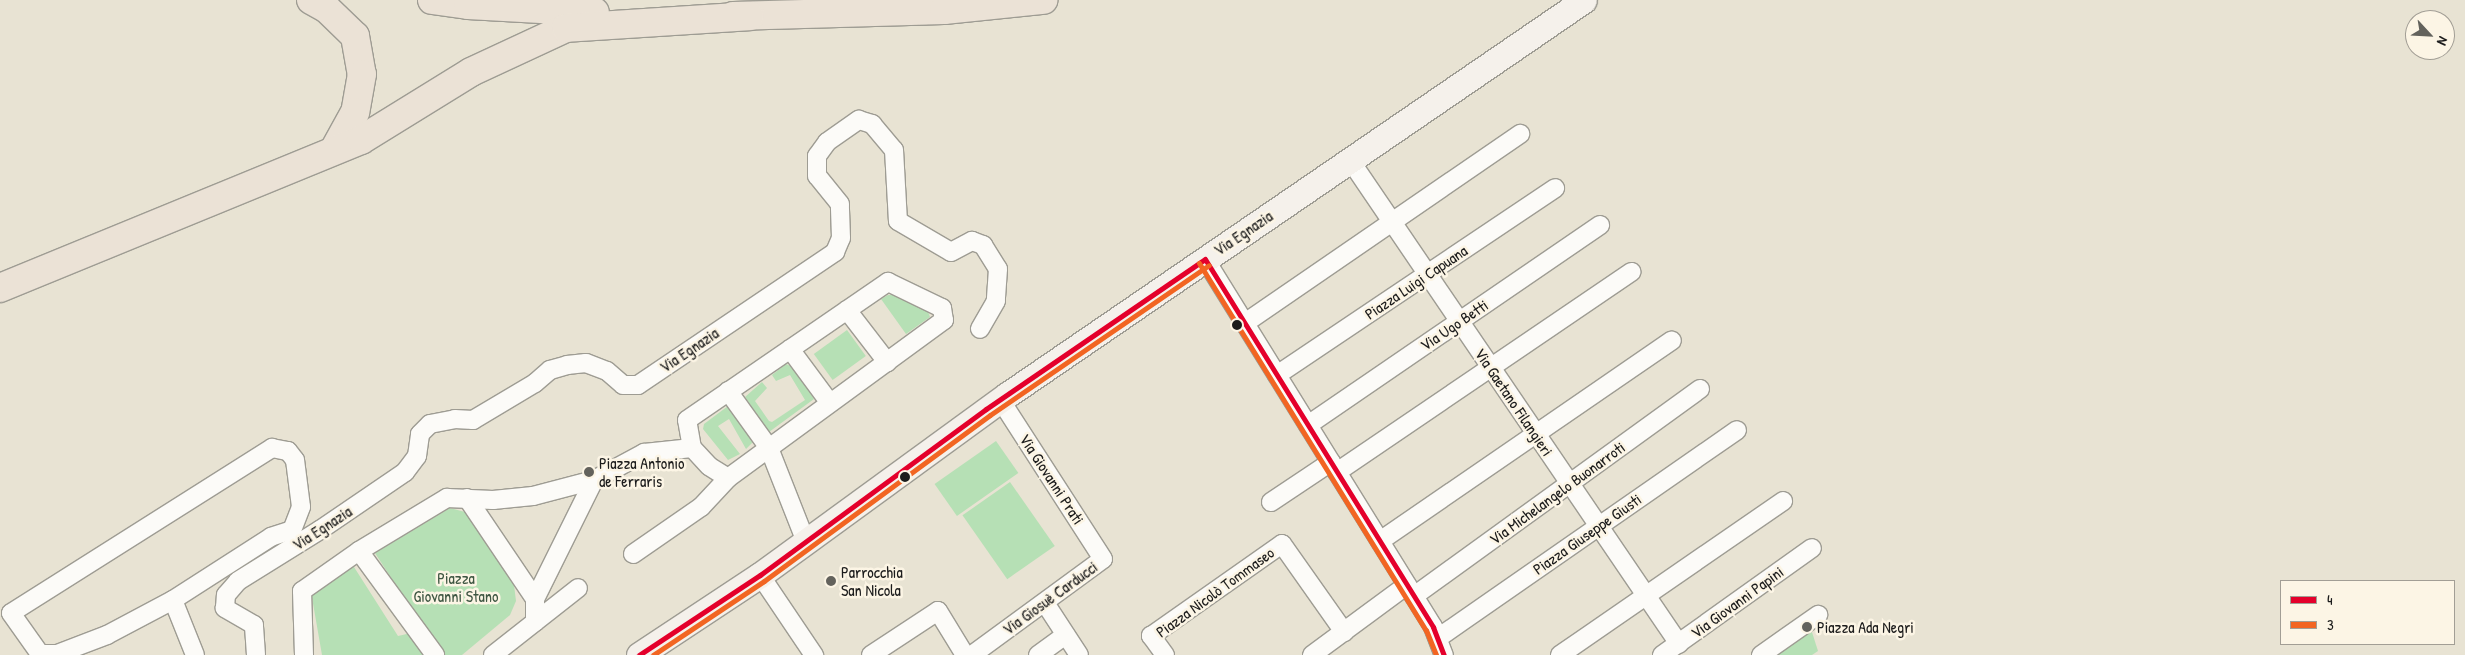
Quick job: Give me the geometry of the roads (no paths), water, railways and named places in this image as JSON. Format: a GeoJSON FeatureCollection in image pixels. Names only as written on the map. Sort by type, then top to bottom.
{"type":"FeatureCollection","features":[{"type":"Feature","properties":{"kind":"highway"},"geometry":{"type":"LineString","coordinates":[[311,0],[327,9],[355,36],[362,74],[355,112],[334,150]]}},
{"type":"Feature","properties":{"kind":"highway"},"geometry":{"type":"LineString","coordinates":[[432,0],[561,12],[750,16]]}},
{"type":"Feature","properties":{"kind":"highway"},"geometry":{"type":"LineString","coordinates":[[0,288],[361,140],[472,72],[566,28],[750,16],[944,10],[1043,0]]}},
{"type":"Feature","properties":{"kind":"street","name":"Via Egnazia"},"geometry":{"type":"LineString","coordinates":[[639,655],[760,575],[1000,399],[1584,0]]}},
{"type":"Feature","properties":{"kind":"street","name":"Via Egnazia"},"geometry":{"type":"LineString","coordinates":[[256,655],[254,625],[226,608],[226,595],[238,581],[320,530],[405,472],[417,456],[420,434],[430,424],[455,419],[474,420],[536,383],[550,370],[567,365],[586,363],[607,371],[623,385],[638,385],[835,252],[841,238],[840,204],[817,176],[817,156],[827,142],[859,120],[872,124],[894,150],[898,221],[951,252],[972,241],[983,245],[998,269],[996,301],[980,328]]}},
{"type":"Feature","properties":{"kind":"street"},"geometry":{"type":"LineString","coordinates":[[1245,323],[1520,134]]}},
{"type":"Feature","properties":{"kind":"street","name":"Via Gaetano Filangieri"},"geometry":{"type":"LineString","coordinates":[[1350,160],[1679,644]]}},
{"type":"Feature","properties":{"kind":"street","name":"Piazza Luigi Capuana"},"geometry":{"type":"LineString","coordinates":[[1277,375],[1555,188]]}},
{"type":"Feature","properties":{"kind":"street","name":"Via Ugo Betti"},"geometry":{"type":"LineString","coordinates":[[1308,425],[1600,225]]}},
{"type":"Feature","properties":{"kind":"street"},"geometry":{"type":"LineString","coordinates":[[1205,259],[1410,590],[1438,638],[1444,655]]}},
{"type":"Feature","properties":{"kind":"street"},"geometry":{"type":"LineString","coordinates":[[1272,502],[1334,467],[1491,368],[1631,272]]}},
{"type":"Feature","properties":{"kind":"street"},"geometry":{"type":"LineString","coordinates":[[633,554],[701,507],[728,478],[944,320],[942,308],[888,282],[687,420],[692,448],[710,466],[728,478]]}},
{"type":"Feature","properties":{"kind":"street"},"geometry":{"type":"LineString","coordinates":[[847,310],[887,362]]}},
{"type":"Feature","properties":{"kind":"street"},"geometry":{"type":"LineString","coordinates":[[1380,542],[1672,340]]}},
{"type":"Feature","properties":{"kind":"street"},"geometry":{"type":"LineString","coordinates":[[790,349],[830,403]]}},
{"type":"Feature","properties":{"kind":"street","name":"Via Michelangelo Buonarroti"},"geometry":{"type":"LineString","coordinates":[[1410,590],[1569,484],[1700,389]]}},
{"type":"Feature","properties":{"kind":"street"},"geometry":{"type":"LineString","coordinates":[[728,391],[769,448],[806,542]]}},
{"type":"Feature","properties":{"kind":"street","name":"Via Giovanni Prati"},"geometry":{"type":"LineString","coordinates":[[1000,399],[1103,559]]}},
{"type":"Feature","properties":{"kind":"street","name":"Piazza Giuseppe Giusti"},"geometry":{"type":"LineString","coordinates":[[1438,638],[1737,430]]}},
{"type":"Feature","properties":{"kind":"street"},"geometry":{"type":"LineString","coordinates":[[272,448],[288,451],[295,460],[301,507],[292,530],[271,537],[173,600],[107,635],[57,654],[40,654],[11,613],[272,448]]}},
{"type":"Feature","properties":{"kind":"street"},"geometry":{"type":"LineString","coordinates":[[304,655],[302,591],[359,551],[446,498],[507,500],[533,496],[594,480],[644,453],[692,448]]}},
{"type":"Feature","properties":{"kind":"street"},"geometry":{"type":"LineString","coordinates":[[535,622],[535,599],[594,480]]}},
{"type":"Feature","properties":{"kind":"street"},"geometry":{"type":"LineString","coordinates":[[467,498],[535,599]]}},
{"type":"Feature","properties":{"kind":"street"},"geometry":{"type":"LineString","coordinates":[[1560,655],[1783,500]]}},
{"type":"Feature","properties":{"kind":"street","name":"Piazza Nicolò Tommaseo"},"geometry":{"type":"LineString","coordinates":[[1165,655],[1151,636],[1282,544],[1344,632]]}},
{"type":"Feature","properties":{"kind":"street","name":"Via Giovanni Papini"},"geometry":{"type":"LineString","coordinates":[[1662,655],[1812,548]]}},
{"type":"Feature","properties":{"kind":"street"},"geometry":{"type":"LineString","coordinates":[[359,551],[435,655]]}},
{"type":"Feature","properties":{"kind":"street","name":"Via Giosuè Carducci"},"geometry":{"type":"LineString","coordinates":[[972,655],[1046,603],[1103,559]]}},
{"type":"Feature","properties":{"kind":"street"},"geometry":{"type":"LineString","coordinates":[[760,575],[814,655]]}},
{"type":"Feature","properties":{"kind":"street"},"geometry":{"type":"LineString","coordinates":[[492,655],[509,649],[535,622],[578,588]]}},
{"type":"Feature","properties":{"kind":"street"},"geometry":{"type":"LineString","coordinates":[[1312,655],[1410,590]]}},
{"type":"Feature","properties":{"kind":"street"},"geometry":{"type":"LineString","coordinates":[[173,600],[195,655]]}},
{"type":"Feature","properties":{"kind":"street"},"geometry":{"type":"LineString","coordinates":[[1046,603],[1079,655]]}},
{"type":"Feature","properties":{"kind":"street"},"geometry":{"type":"LineString","coordinates":[[871,655],[938,610],[965,655]]}},
{"type":"Feature","properties":{"kind":"street"},"geometry":{"type":"LineString","coordinates":[[1762,655],[1818,615]]}},
{"type":"Feature","properties":{"kind":"street"},"geometry":{"type":"LineString","coordinates":[[1038,655],[1066,635]]}},
{"type":"Feature","properties":{"kind":"place","name":"Piazza Antonio de Ferraris"},"geometry":{"type":"Point","coordinates":[589,472]}},
{"type":"Feature","properties":{"kind":"place","name":"Parrocchia San Nicola"},"geometry":{"type":"Point","coordinates":[831,581]}},
{"type":"Feature","properties":{"kind":"place","name":"Piazza Ada Negri"},"geometry":{"type":"Point","coordinates":[1807,627]}},
{"type":"Feature","properties":{"kind":"park label","name":"Piazza Giovanni Stano"},"geometry":{"type":"Point","coordinates":[456,587]}}]}
